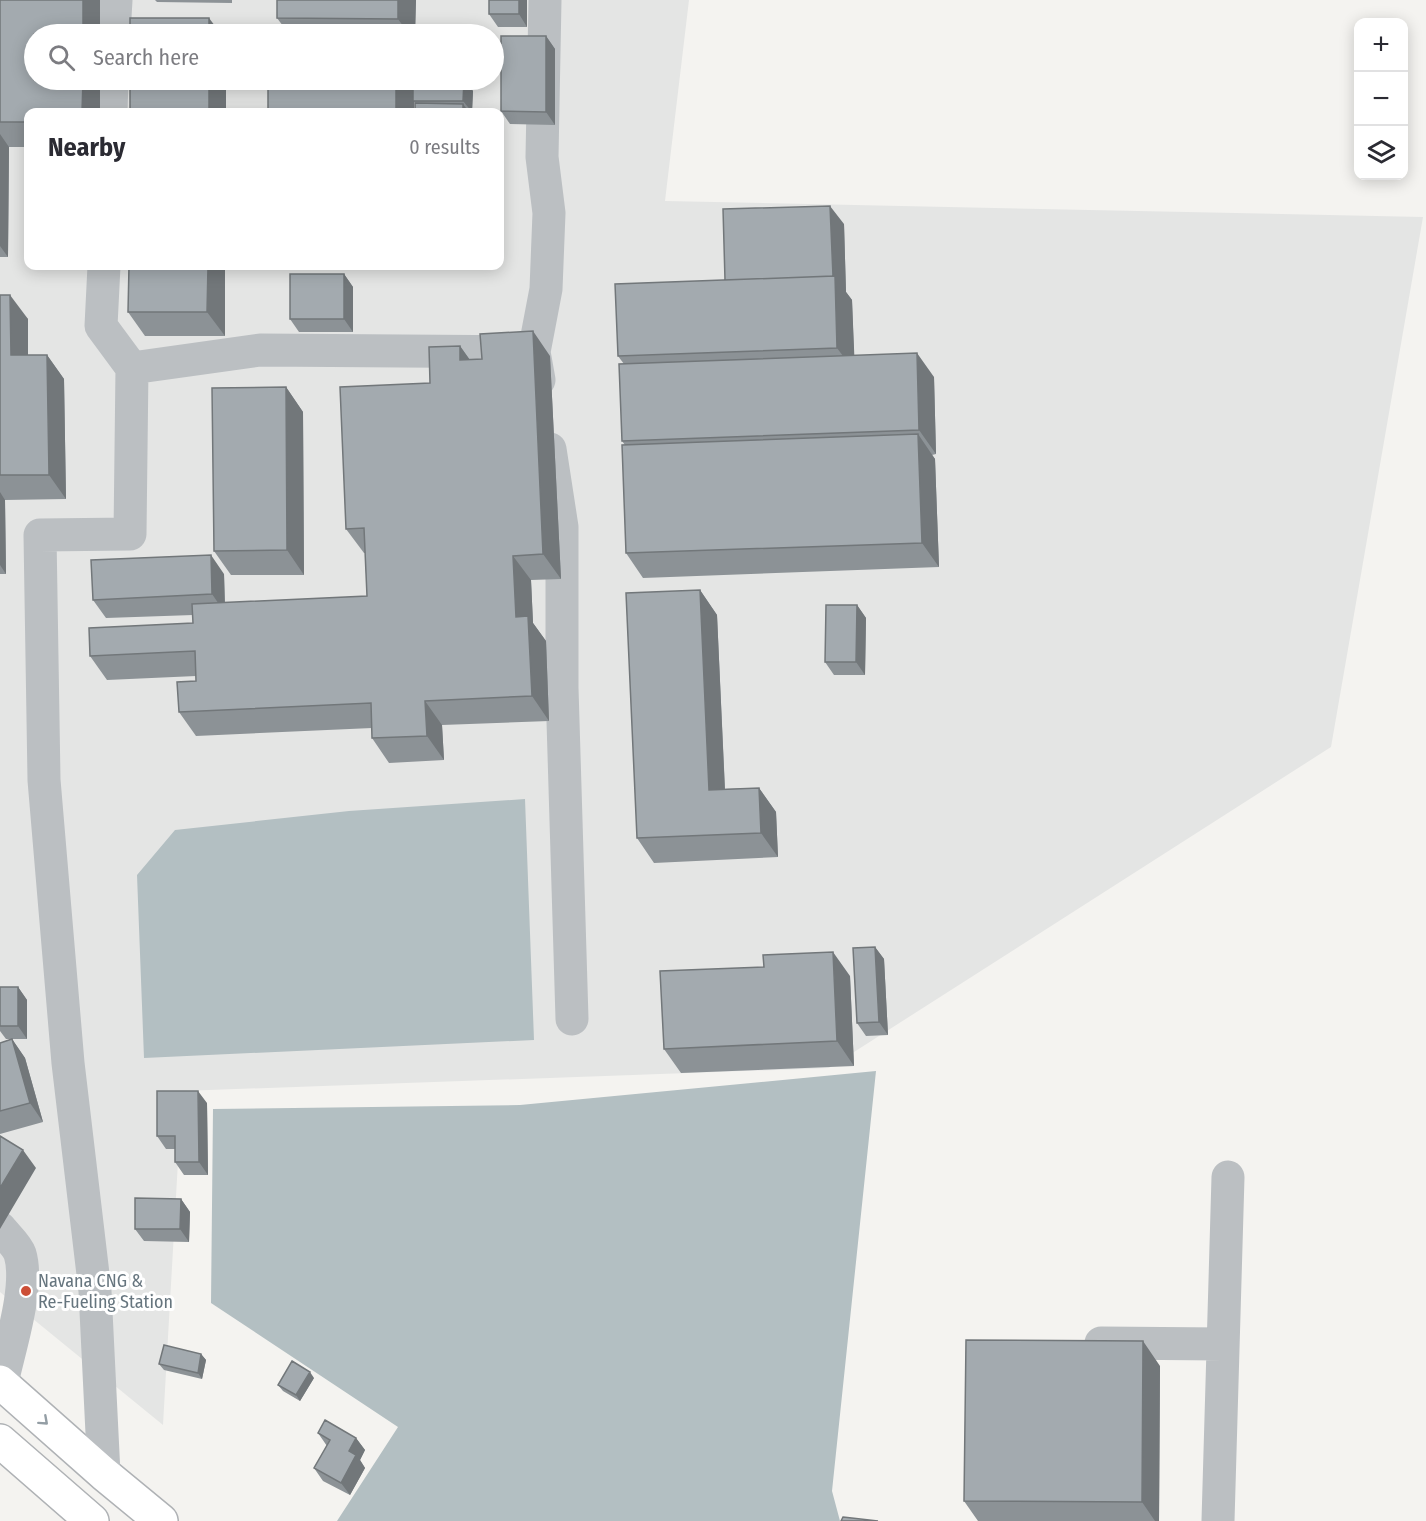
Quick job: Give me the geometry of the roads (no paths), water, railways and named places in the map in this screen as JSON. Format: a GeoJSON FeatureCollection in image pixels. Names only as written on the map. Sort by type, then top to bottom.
{"type":"FeatureCollection","features":[{"type":"Feature","properties":{"kind":"highway"},"geometry":{"type":"LineString","coordinates":[[1,1383],[161,1521]]}},
{"type":"Feature","properties":{"kind":"highway"},"geometry":{"type":"LineString","coordinates":[[0,1441],[92,1521]]}},
{"type":"Feature","properties":{"kind":"street"},"geometry":{"type":"LineString","coordinates":[[115,24],[116,0]]}},
{"type":"Feature","properties":{"kind":"street"},"geometry":{"type":"LineString","coordinates":[[545,0],[542,157],[549,224],[546,288],[534,352],[562,527],[562,688],[572,1019]]}},
{"type":"Feature","properties":{"kind":"street"},"geometry":{"type":"LineString","coordinates":[[111,108],[112,90]]}},
{"type":"Feature","properties":{"kind":"street"},"geometry":{"type":"LineString","coordinates":[[104,270],[101,326],[132,368],[130,534],[40,534],[44,780],[68,1063],[95,1291],[104,1474]]}},
{"type":"Feature","properties":{"kind":"street"},"geometry":{"type":"LineString","coordinates":[[132,368],[260,350],[534,352]]}},
{"type":"Feature","properties":{"kind":"street"},"geometry":{"type":"LineString","coordinates":[[1218,1521],[1228,1177]]}},
{"type":"Feature","properties":{"kind":"street"},"geometry":{"type":"LineString","coordinates":[[0,1228],[20,1251],[23,1272],[20,1299],[1,1383]]}},
{"type":"Feature","properties":{"kind":"street"},"geometry":{"type":"LineString","coordinates":[[1073,1343],[1223,1344]]}},
{"type":"Feature","properties":{"kind":"place","name":"Navana CNG & Re-Fueling Station"},"geometry":{"type":"Point","coordinates":[26,1291]}}]}
